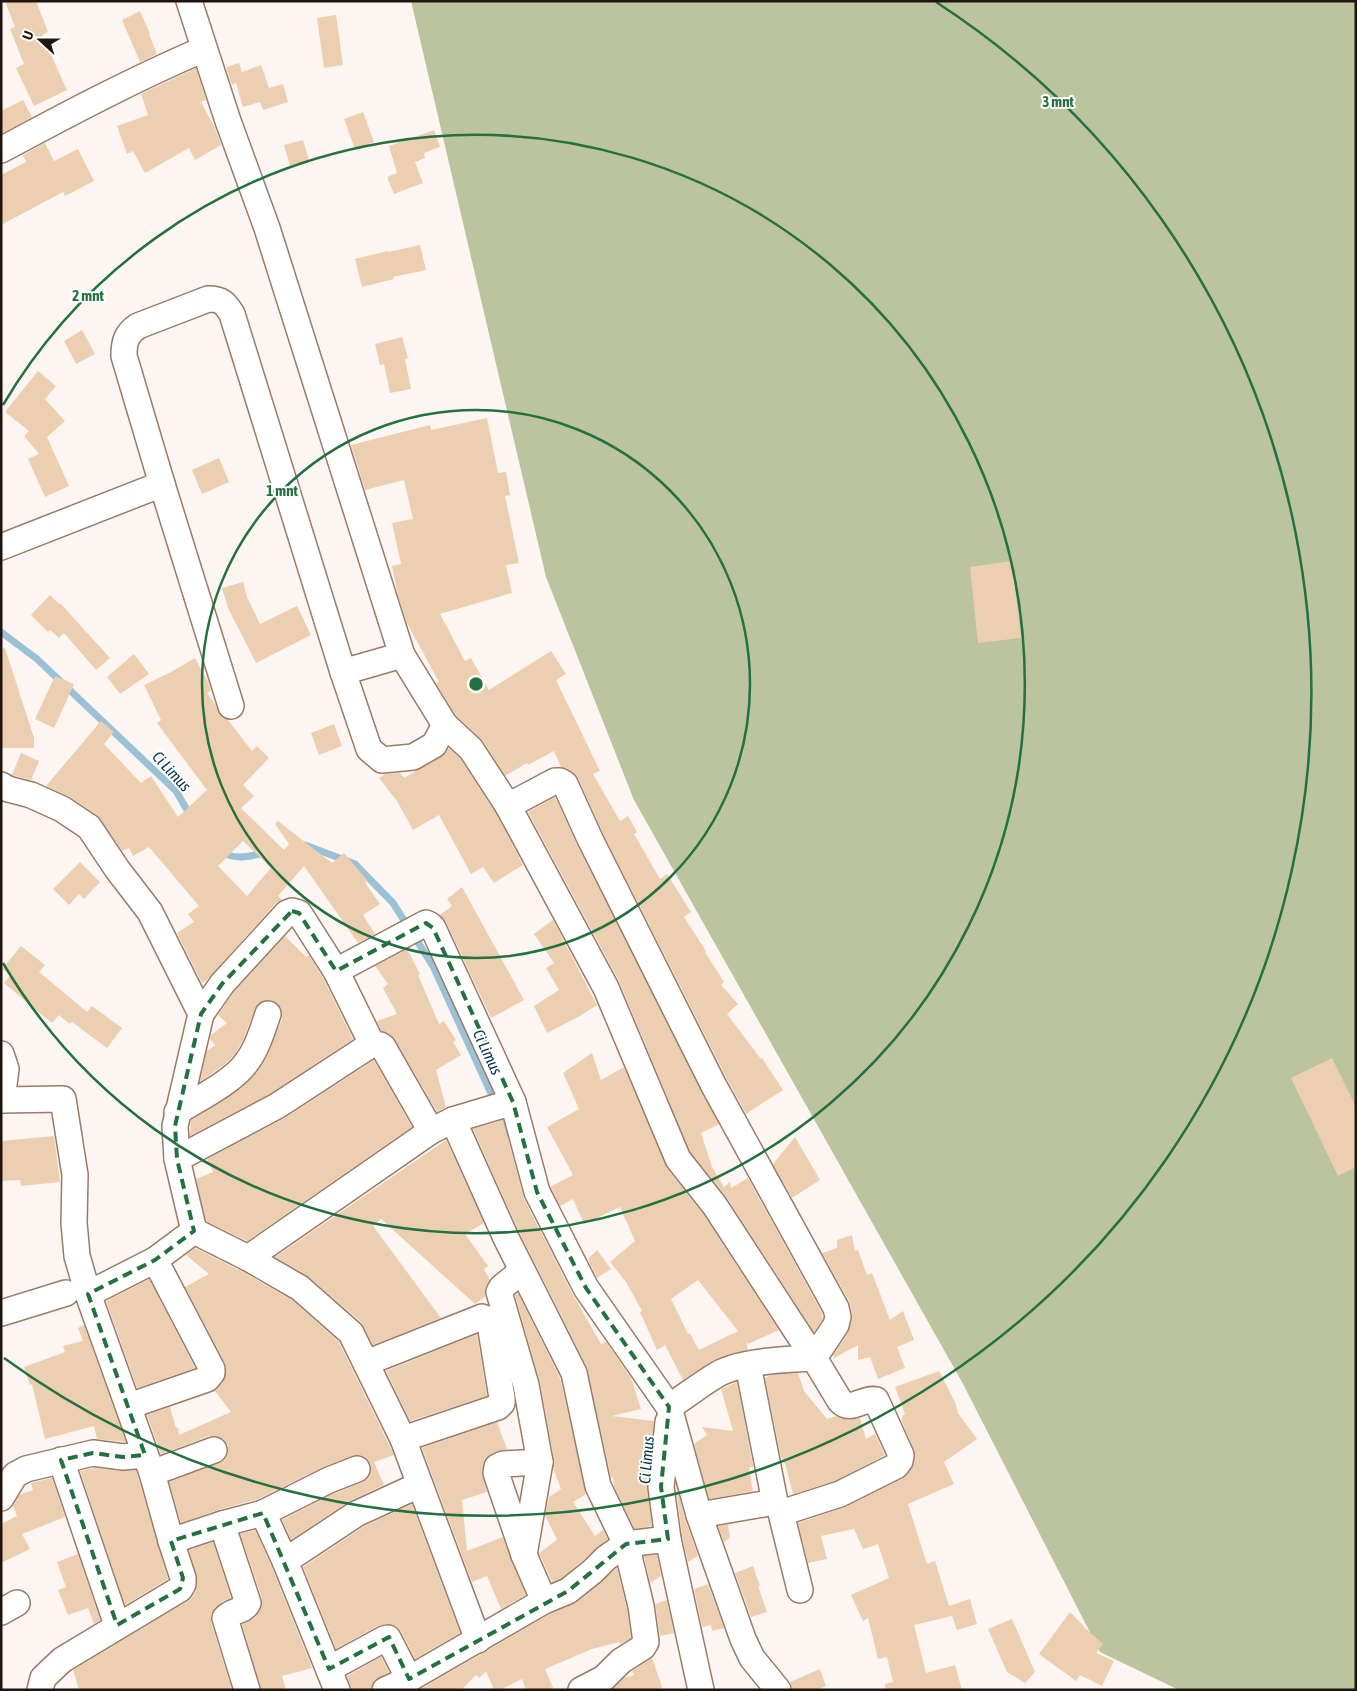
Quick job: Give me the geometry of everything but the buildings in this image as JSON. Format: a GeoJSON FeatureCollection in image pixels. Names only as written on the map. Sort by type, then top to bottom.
{"type":"FeatureCollection","features":[{"type":"Feature","properties":{"kind":"street"},"geometry":{"type":"LineString","coordinates":[[189,1],[228,121],[267,228],[402,655],[445,725],[471,749],[508,806],[606,988],[678,1159],[715,1206],[840,1401],[844,1406],[852,1406],[871,1399],[876,1400],[901,1455],[900,1461],[896,1466],[840,1494],[778,1508],[699,1515]]}},
{"type":"Feature","properties":{"kind":"street"},"geometry":{"type":"LineString","coordinates":[[1,150],[146,74],[204,49]]}},
{"type":"Feature","properties":{"kind":"street"},"geometry":{"type":"LineString","coordinates":[[231,706],[124,356],[124,344],[129,332],[138,326],[208,299],[217,299],[226,305],[232,314],[343,672],[369,749],[382,760],[413,757],[434,744],[445,725]]}},
{"type":"Feature","properties":{"kind":"street"},"geometry":{"type":"LineString","coordinates":[[1,547],[162,484]]}},
{"type":"Feature","properties":{"kind":"street"},"geometry":{"type":"LineString","coordinates":[[343,672],[402,655]]}},
{"type":"Feature","properties":{"kind":"street"},"geometry":{"type":"LineString","coordinates":[[508,806],[555,781],[565,784],[590,839],[714,1086],[836,1308],[838,1317],[836,1325],[814,1358]]}},
{"type":"Feature","properties":{"kind":"street"},"geometry":{"type":"LineString","coordinates":[[1,786],[8,790],[31,795],[62,809],[89,827],[117,869],[150,912],[201,1014]]}},
{"type":"Feature","properties":{"kind":"street"},"geometry":{"type":"LineString","coordinates":[[372,1044],[336,971],[299,913],[292,911],[287,913],[222,984],[201,1014],[174,1126],[177,1160],[194,1231],[248,1258],[300,1288],[351,1333],[403,1439],[478,1640]]}},
{"type":"Feature","properties":{"kind":"street"},"geometry":{"type":"LineString","coordinates":[[336,971],[426,923],[430,924],[433,928],[513,1102],[541,1201],[586,1288],[669,1407],[699,1515],[743,1639],[752,1658],[778,1690]]}},
{"type":"Feature","properties":{"kind":"street"},"geometry":{"type":"LineString","coordinates":[[177,1112],[233,1077],[245,1066],[254,1052],[268,1014]]}},
{"type":"Feature","properties":{"kind":"street"},"geometry":{"type":"LineString","coordinates":[[177,1160],[277,1106],[372,1044],[382,1047],[442,1126],[506,1238],[574,1373],[598,1486],[626,1544],[641,1606],[646,1642],[643,1647],[621,1661],[604,1678],[581,1690]]}},
{"type":"Feature","properties":{"kind":"street"},"geometry":{"type":"LineString","coordinates":[[1,1054],[6,1068],[2,1100],[63,1099],[75,1175],[74,1223],[77,1256],[77,1293],[129,1406],[183,1578],[183,1584],[180,1588],[62,1660],[43,1678],[40,1690]]}},
{"type":"Feature","properties":{"kind":"street"},"geometry":{"type":"LineString","coordinates":[[248,1258],[442,1126],[513,1102]]}},
{"type":"Feature","properties":{"kind":"street"},"geometry":{"type":"LineString","coordinates":[[1,1313],[77,1293],[155,1260],[194,1231]]}},
{"type":"Feature","properties":{"kind":"street"},"geometry":{"type":"LineString","coordinates":[[129,1406],[207,1379],[212,1373],[212,1369],[155,1260]]}},
{"type":"Feature","properties":{"kind":"street"},"geometry":{"type":"LineString","coordinates":[[522,1271],[502,1287],[499,1292],[526,1385],[540,1462],[524,1555]]}},
{"type":"Feature","properties":{"kind":"street"},"geometry":{"type":"LineString","coordinates":[[366,1363],[482,1317],[487,1319],[490,1324],[502,1403],[498,1407],[403,1439]]}},
{"type":"Feature","properties":{"kind":"street"},"geometry":{"type":"LineString","coordinates":[[669,1407],[720,1373],[748,1365],[784,1359],[814,1358]]}},
{"type":"Feature","properties":{"kind":"street"},"geometry":{"type":"LineString","coordinates":[[748,1365],[778,1508],[800,1590]]}},
{"type":"Feature","properties":{"kind":"street"},"geometry":{"type":"LineString","coordinates":[[669,1407],[661,1487],[668,1539],[701,1690]]}},
{"type":"Feature","properties":{"kind":"street"},"geometry":{"type":"LineString","coordinates":[[1,1498],[15,1475],[26,1469],[93,1452],[123,1457],[148,1464],[214,1450]]}},
{"type":"Feature","properties":{"kind":"street"},"geometry":{"type":"LineString","coordinates":[[61,1460],[117,1625]]}},
{"type":"Feature","properties":{"kind":"street"},"geometry":{"type":"LineString","coordinates":[[540,1462],[503,1464],[497,1468],[496,1473],[524,1555],[544,1601]]}},
{"type":"Feature","properties":{"kind":"street"},"geometry":{"type":"LineString","coordinates":[[171,1541],[263,1513],[329,1480],[357,1469]]}},
{"type":"Feature","properties":{"kind":"street"},"geometry":{"type":"LineString","coordinates":[[285,1561],[356,1514],[419,1485]]}},
{"type":"Feature","properties":{"kind":"street"},"geometry":{"type":"LineString","coordinates":[[263,1513],[285,1561],[333,1680],[384,1639],[388,1638],[409,1679]]}},
{"type":"Feature","properties":{"kind":"street"},"geometry":{"type":"LineString","coordinates":[[222,1524],[248,1603],[245,1607],[228,1614],[225,1618],[247,1690]]}},
{"type":"Feature","properties":{"kind":"street"},"geometry":{"type":"LineString","coordinates":[[385,1690],[409,1679],[544,1601],[568,1591],[606,1558],[626,1544],[668,1539]]}},
{"type":"Feature","properties":{"kind":"highlighted area"},"geometry":{"type":"Polygon","coordinates":[[[292,911],[299,913],[336,971],[426,923],[433,928],[513,1102],[537,1192],[586,1288],[669,1407],[661,1487],[668,1539],[626,1544],[568,1591],[409,1679],[389,1637],[329,1669],[263,1513],[171,1541],[183,1578],[180,1589],[117,1625],[61,1460],[93,1453],[123,1457],[145,1455],[88,1294],[155,1260],[194,1231],[177,1159],[175,1126],[201,1014],[222,984],[292,911]]]}},
{"type":"Feature","properties":{"kind":"green space"},"geometry":{"type":"Polygon","coordinates":[[[411,1],[1356,1],[1356,1690],[1179,1690],[1100,1652],[962,1382],[634,800],[546,577],[411,1]]]}},
{"type":"Feature","properties":{"kind":"waterway","name":"Ci Limus"},"geometry":{"type":"LineString","coordinates":[[1,632],[37,659],[176,791],[190,815]]}},
{"type":"Feature","properties":{"kind":"waterway","name":"Ci Limus"},"geometry":{"type":"LineString","coordinates":[[305,845],[355,864],[393,903],[433,966],[495,1102]]}},
{"type":"Feature","properties":{"kind":"waterway","name":"Ci Limus"},"geometry":{"type":"LineString","coordinates":[[221,851],[237,857],[265,853]]}},
{"type":"Feature","properties":{"kind":"waterway","name":"Ci Limus"},"geometry":{"type":"LineString","coordinates":[[500,1112],[510,1134]]}}]}
